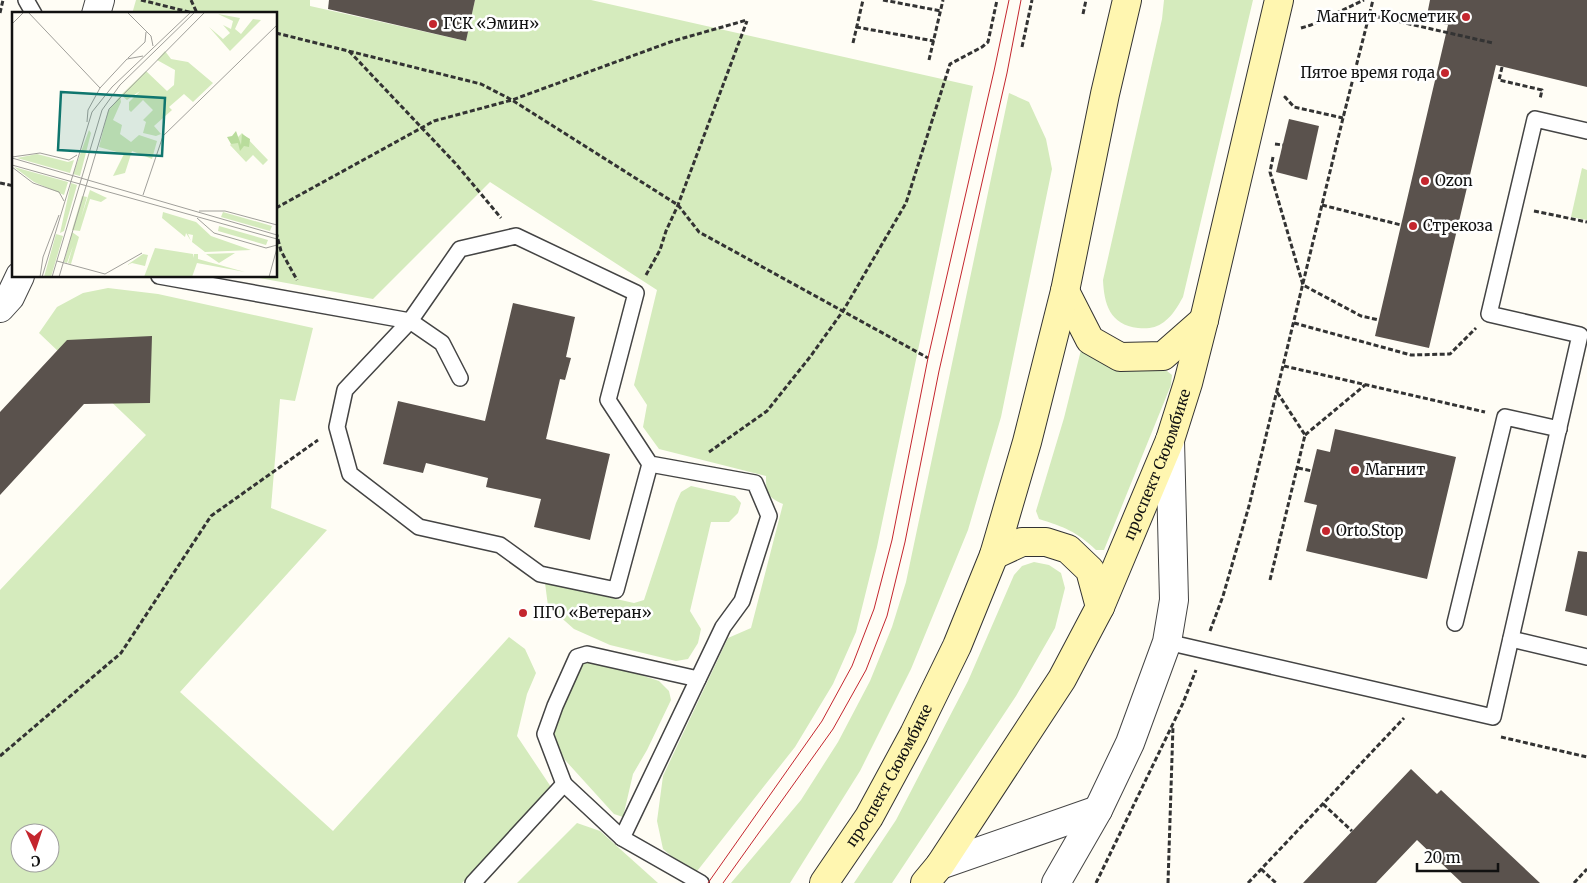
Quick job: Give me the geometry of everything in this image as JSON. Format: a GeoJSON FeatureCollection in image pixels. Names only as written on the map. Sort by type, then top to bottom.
{"type":"FeatureCollection","features":[{"type":"Feature","properties":{"kind":"main road","name":"проспект Сююмбике"},"geometry":{"type":"LineString","coordinates":[[824,883],[869,817],[914,734],[957,646],[994,555],[1027,442],[1065,291],[1105,94],[1127,0]]}},
{"type":"Feature","properties":{"kind":"main road","name":"проспект Сююмбике"},"geometry":{"type":"LineString","coordinates":[[932,874],[1062,679],[1100,607],[1170,440],[1188,383],[1204,320],[1279,0]]}},
{"type":"Feature","properties":{"kind":"main road"},"geometry":{"type":"LineString","coordinates":[[1065,291],[1090,340],[1120,357],[1164,356],[1204,320]]}},
{"type":"Feature","properties":{"kind":"main road"},"geometry":{"type":"LineString","coordinates":[[994,555],[1022,542],[1046,542],[1068,549],[1090,570],[1100,607]]}},
{"type":"Feature","properties":{"kind":"street"},"geometry":{"type":"LineString","coordinates":[[0,308],[10,297],[19,278]]}},
{"type":"Feature","properties":{"kind":"street"},"geometry":{"type":"LineString","coordinates":[[1056,883],[1098,810],[1130,743],[1167,642],[1174,600],[1170,440]]}},
{"type":"Feature","properties":{"kind":"street"},"geometry":{"type":"LineString","coordinates":[[932,874],[1098,810]]}},
{"type":"Feature","properties":{"kind":"lane"},"geometry":{"type":"LineString","coordinates":[[26,0],[33,12]]}},
{"type":"Feature","properties":{"kind":"lane"},"geometry":{"type":"LineString","coordinates":[[1167,642],[1493,717],[1580,335],[1489,314],[1535,119],[1587,131]]}},
{"type":"Feature","properties":{"kind":"lane"},"geometry":{"type":"LineString","coordinates":[[622,838],[723,627],[742,601],[769,516],[755,483],[650,464],[608,400],[636,293],[516,236],[460,249],[410,321],[345,390],[337,427],[350,474],[419,526],[500,545],[540,574],[616,590],[650,464]]}},
{"type":"Feature","properties":{"kind":"lane"},"geometry":{"type":"LineString","coordinates":[[170,278],[410,321],[442,344],[460,378]]}},
{"type":"Feature","properties":{"kind":"lane"},"geometry":{"type":"LineString","coordinates":[[1455,623],[1505,417],[1558,429]]}},
{"type":"Feature","properties":{"kind":"lane"},"geometry":{"type":"LineString","coordinates":[[1511,640],[1587,657]]}},
{"type":"Feature","properties":{"kind":"lane"},"geometry":{"type":"LineString","coordinates":[[698,679],[588,654],[577,657],[555,706],[545,734],[564,784],[622,838],[701,883]]}},
{"type":"Feature","properties":{"kind":"lane"},"geometry":{"type":"LineString","coordinates":[[473,883],[564,784]]}},
{"type":"Feature","properties":{"kind":"path"},"geometry":{"type":"LineString","coordinates":[[0,13],[3,0]]}},
{"type":"Feature","properties":{"kind":"path"},"geometry":{"type":"LineString","coordinates":[[142,0],[189,12]]}},
{"type":"Feature","properties":{"kind":"path"},"geometry":{"type":"LineString","coordinates":[[191,0],[196,12]]}},
{"type":"Feature","properties":{"kind":"path"},"geometry":{"type":"LineString","coordinates":[[853,43],[862,0]]}},
{"type":"Feature","properties":{"kind":"path"},"geometry":{"type":"LineString","coordinates":[[883,0],[941,11]]}},
{"type":"Feature","properties":{"kind":"path"},"geometry":{"type":"LineString","coordinates":[[929,60],[943,0]]}},
{"type":"Feature","properties":{"kind":"path"},"geometry":{"type":"LineString","coordinates":[[678,469],[714,449],[767,412],[844,311],[906,202],[950,64],[988,42],[997,0]]}},
{"type":"Feature","properties":{"kind":"path"},"geometry":{"type":"LineString","coordinates":[[1022,47],[1032,0]]}},
{"type":"Feature","properties":{"kind":"path"},"geometry":{"type":"LineString","coordinates":[[1083,14],[1086,0]]}},
{"type":"Feature","properties":{"kind":"path"},"geometry":{"type":"LineString","coordinates":[[1300,28],[1311,25],[1364,0]]}},
{"type":"Feature","properties":{"kind":"path"},"geometry":{"type":"LineString","coordinates":[[1096,883],[1183,703],[1223,596],[1284,366],[1373,0]]}},
{"type":"Feature","properties":{"kind":"path"},"geometry":{"type":"LineString","coordinates":[[1370,15],[1493,43]]}},
{"type":"Feature","properties":{"kind":"path"},"geometry":{"type":"LineString","coordinates":[[278,207],[434,122],[512,100],[673,40],[747,20],[678,206],[666,231],[660,250],[636,293]]}},
{"type":"Feature","properties":{"kind":"path"},"geometry":{"type":"LineString","coordinates":[[856,27],[934,41]]}},
{"type":"Feature","properties":{"kind":"path"},"geometry":{"type":"LineString","coordinates":[[278,33],[481,84],[512,100],[678,206],[699,232],[928,358]]}},
{"type":"Feature","properties":{"kind":"path"},"geometry":{"type":"LineString","coordinates":[[349,51],[456,164],[516,236]]}},
{"type":"Feature","properties":{"kind":"path"},"geometry":{"type":"LineString","coordinates":[[1502,67],[1499,80],[1542,90],[1535,119]]}},
{"type":"Feature","properties":{"kind":"path"},"geometry":{"type":"LineString","coordinates":[[1280,104],[1286,97],[1294,107],[1343,118]]}},
{"type":"Feature","properties":{"kind":"path"},"geometry":{"type":"LineString","coordinates":[[1283,144],[1276,144],[1270,172],[1303,285],[1361,316],[1379,320]]}},
{"type":"Feature","properties":{"kind":"path"},"geometry":{"type":"LineString","coordinates":[[1322,205],[1401,225]]}},
{"type":"Feature","properties":{"kind":"path"},"geometry":{"type":"LineString","coordinates":[[1515,207],[1587,222]]}},
{"type":"Feature","properties":{"kind":"path"},"geometry":{"type":"LineString","coordinates":[[278,239],[282,252],[310,304]]}},
{"type":"Feature","properties":{"kind":"path"},"geometry":{"type":"LineString","coordinates":[[1294,323],[1411,355],[1450,354],[1489,314]]}},
{"type":"Feature","properties":{"kind":"path"},"geometry":{"type":"LineString","coordinates":[[1284,366],[1505,417]]}},
{"type":"Feature","properties":{"kind":"path"},"geometry":{"type":"LineString","coordinates":[[1270,580],[1306,435],[1365,385]]}},
{"type":"Feature","properties":{"kind":"path"},"geometry":{"type":"LineString","coordinates":[[1277,392],[1306,435]]}},
{"type":"Feature","properties":{"kind":"path"},"geometry":{"type":"LineString","coordinates":[[0,756],[121,653],[210,516],[337,427]]}},
{"type":"Feature","properties":{"kind":"path"},"geometry":{"type":"LineString","coordinates":[[1297,468],[1312,471]]}},
{"type":"Feature","properties":{"kind":"path"},"geometry":{"type":"LineString","coordinates":[[1248,883],[1407,715]]}},
{"type":"Feature","properties":{"kind":"path"},"geometry":{"type":"LineString","coordinates":[[1168,883],[1173,725]]}},
{"type":"Feature","properties":{"kind":"path"},"geometry":{"type":"LineString","coordinates":[[1498,736],[1587,756]]}},
{"type":"Feature","properties":{"kind":"path"},"geometry":{"type":"LineString","coordinates":[[1323,804],[1352,830]]}},
{"type":"Feature","properties":{"kind":"path"},"geometry":{"type":"LineString","coordinates":[[1261,869],[1276,883]]}},
{"type":"Feature","properties":{"kind":"path"},"geometry":{"type":"LineString","coordinates":[[1574,883],[1587,869]]}},
{"type":"Feature","properties":{"kind":"green space"},"geometry":{"type":"Polygon","coordinates":[[[136,0],[310,0],[310,6],[466,41],[475,0],[591,0],[973,86],[877,547],[856,632],[833,684],[795,747],[694,875],[663,849],[657,821],[663,776],[728,638],[751,628],[783,504],[769,494],[766,487],[766,476],[659,449],[643,427],[647,405],[634,385],[657,290],[490,182],[373,299],[260,278],[278,278],[278,12],[133,12],[136,0]]]}},
{"type":"Feature","properties":{"kind":"green space"},"geometry":{"type":"Polygon","coordinates":[[[1164,0],[1253,0],[1183,297],[1173,313],[1164,322],[1155,327],[1142,328],[1121,323],[1110,312],[1105,297],[1103,280],[1162,19],[1164,0]]]}},
{"type":"Feature","properties":{"kind":"green space"},"geometry":{"type":"Polygon","coordinates":[[[1009,93],[1029,102],[1046,139],[1052,169],[1001,417],[968,530],[911,669],[860,771],[790,883],[731,883],[801,800],[838,742],[870,681],[892,627],[906,582],[1009,93]]]}},
{"type":"Feature","properties":{"kind":"green space"},"geometry":{"type":"Polygon","coordinates":[[[1582,168],[1587,170],[1587,220],[1571,217],[1582,168]]]}},
{"type":"Feature","properties":{"kind":"green space"},"geometry":{"type":"Polygon","coordinates":[[[108,288],[158,294],[313,328],[295,401],[280,399],[271,508],[327,530],[180,692],[333,831],[509,637],[525,649],[536,673],[527,694],[517,736],[553,790],[462,883],[0,883],[0,590],[146,435],[39,333],[57,307],[83,293],[108,288]]]}},
{"type":"Feature","properties":{"kind":"green space"},"geometry":{"type":"Polygon","coordinates":[[[1082,346],[1124,367],[1167,371],[1172,375],[1171,385],[1104,550],[1096,550],[1069,530],[1039,519],[1036,511],[1064,418],[1082,346]]]}},
{"type":"Feature","properties":{"kind":"green space"},"geometry":{"type":"Polygon","coordinates":[[[691,486],[735,496],[741,503],[738,513],[729,522],[711,522],[690,611],[701,629],[698,643],[688,659],[676,661],[610,645],[574,629],[548,606],[545,583],[634,603],[644,600],[676,503],[681,492],[691,486]]]}},
{"type":"Feature","properties":{"kind":"green space"},"geometry":{"type":"Polygon","coordinates":[[[1034,562],[1049,565],[1061,573],[1065,588],[1055,628],[1016,696],[892,883],[854,883],[896,820],[968,681],[1014,575],[1022,566],[1034,562]]]}},
{"type":"Feature","properties":{"kind":"green space"},"geometry":{"type":"Polygon","coordinates":[[[598,661],[659,681],[669,691],[671,700],[633,774],[623,817],[614,814],[565,760],[554,743],[553,720],[581,663],[598,661]]]}},
{"type":"Feature","properties":{"kind":"green space"},"geometry":{"type":"Polygon","coordinates":[[[577,823],[600,831],[658,883],[517,883],[577,823]]]}},
{"type":"Feature","properties":{"kind":"building","name":"ГСК «Эмин»"},"geometry":{"type":"Polygon","coordinates":[[[329,0],[475,0],[466,41],[328,9],[329,0]]]}},
{"type":"Feature","properties":{"kind":"building"},"geometry":{"type":"Polygon","coordinates":[[[1430,0],[1587,0],[1587,87],[1496,65],[1429,348],[1375,336],[1448,25],[1426,20],[1430,0]]]}},
{"type":"Feature","properties":{"kind":"building"},"geometry":{"type":"Polygon","coordinates":[[[1289,119],[1319,126],[1307,180],[1276,172],[1289,119]]]}},
{"type":"Feature","properties":{"kind":"building"},"geometry":{"type":"Polygon","coordinates":[[[513,303],[575,317],[566,357],[571,358],[565,380],[560,379],[546,439],[610,454],[590,540],[534,527],[541,499],[486,487],[488,478],[426,463],[423,473],[383,464],[398,401],[485,421],[513,303]]]}},
{"type":"Feature","properties":{"kind":"building"},"geometry":{"type":"Polygon","coordinates":[[[152,336],[150,403],[84,404],[0,495],[0,412],[67,340],[152,336]]]}},
{"type":"Feature","properties":{"kind":"building"},"geometry":{"type":"Polygon","coordinates":[[[1335,429],[1456,457],[1427,579],[1306,551],[1317,505],[1304,502],[1317,449],[1330,452],[1335,429]]]}},
{"type":"Feature","properties":{"kind":"building"},"geometry":{"type":"Polygon","coordinates":[[[1578,551],[1587,552],[1587,616],[1565,611],[1578,551]]]}},
{"type":"Feature","properties":{"kind":"building"},"geometry":{"type":"Polygon","coordinates":[[[1411,769],[1437,794],[1441,790],[1540,883],[1462,883],[1417,840],[1376,883],[1303,883],[1411,769]]]}},
{"type":"Feature","properties":{"kind":"tram line"},"geometry":{"type":"LineString","coordinates":[[708,883],[822,721],[852,666],[874,609],[892,540],[928,358],[1009,0]]}},
{"type":"Feature","properties":{"kind":"tram line"},"geometry":{"type":"LineString","coordinates":[[723,883],[833,729],[866,670],[887,616],[905,542],[939,371],[1007,73],[1021,0]]}},
{"type":"Feature","properties":{"kind":"place","name":"Магнит Косметик"},"geometry":{"type":"Point","coordinates":[1466,17]}},
{"type":"Feature","properties":{"kind":"place","name":"ГСК «Эмин»"},"geometry":{"type":"Point","coordinates":[433,24]}},
{"type":"Feature","properties":{"kind":"place","name":"Пятое время года"},"geometry":{"type":"Point","coordinates":[1445,73]}},
{"type":"Feature","properties":{"kind":"place","name":"Ozon"},"geometry":{"type":"Point","coordinates":[1425,181]}},
{"type":"Feature","properties":{"kind":"place","name":"Стрекоза"},"geometry":{"type":"Point","coordinates":[1413,226]}},
{"type":"Feature","properties":{"kind":"place","name":"Магнит"},"geometry":{"type":"Point","coordinates":[1355,470]}},
{"type":"Feature","properties":{"kind":"place","name":"Orto.Stop"},"geometry":{"type":"Point","coordinates":[1326,531]}},
{"type":"Feature","properties":{"kind":"place","name":"ПГО «Ветеран»"},"geometry":{"type":"Point","coordinates":[523,613]}}]}
